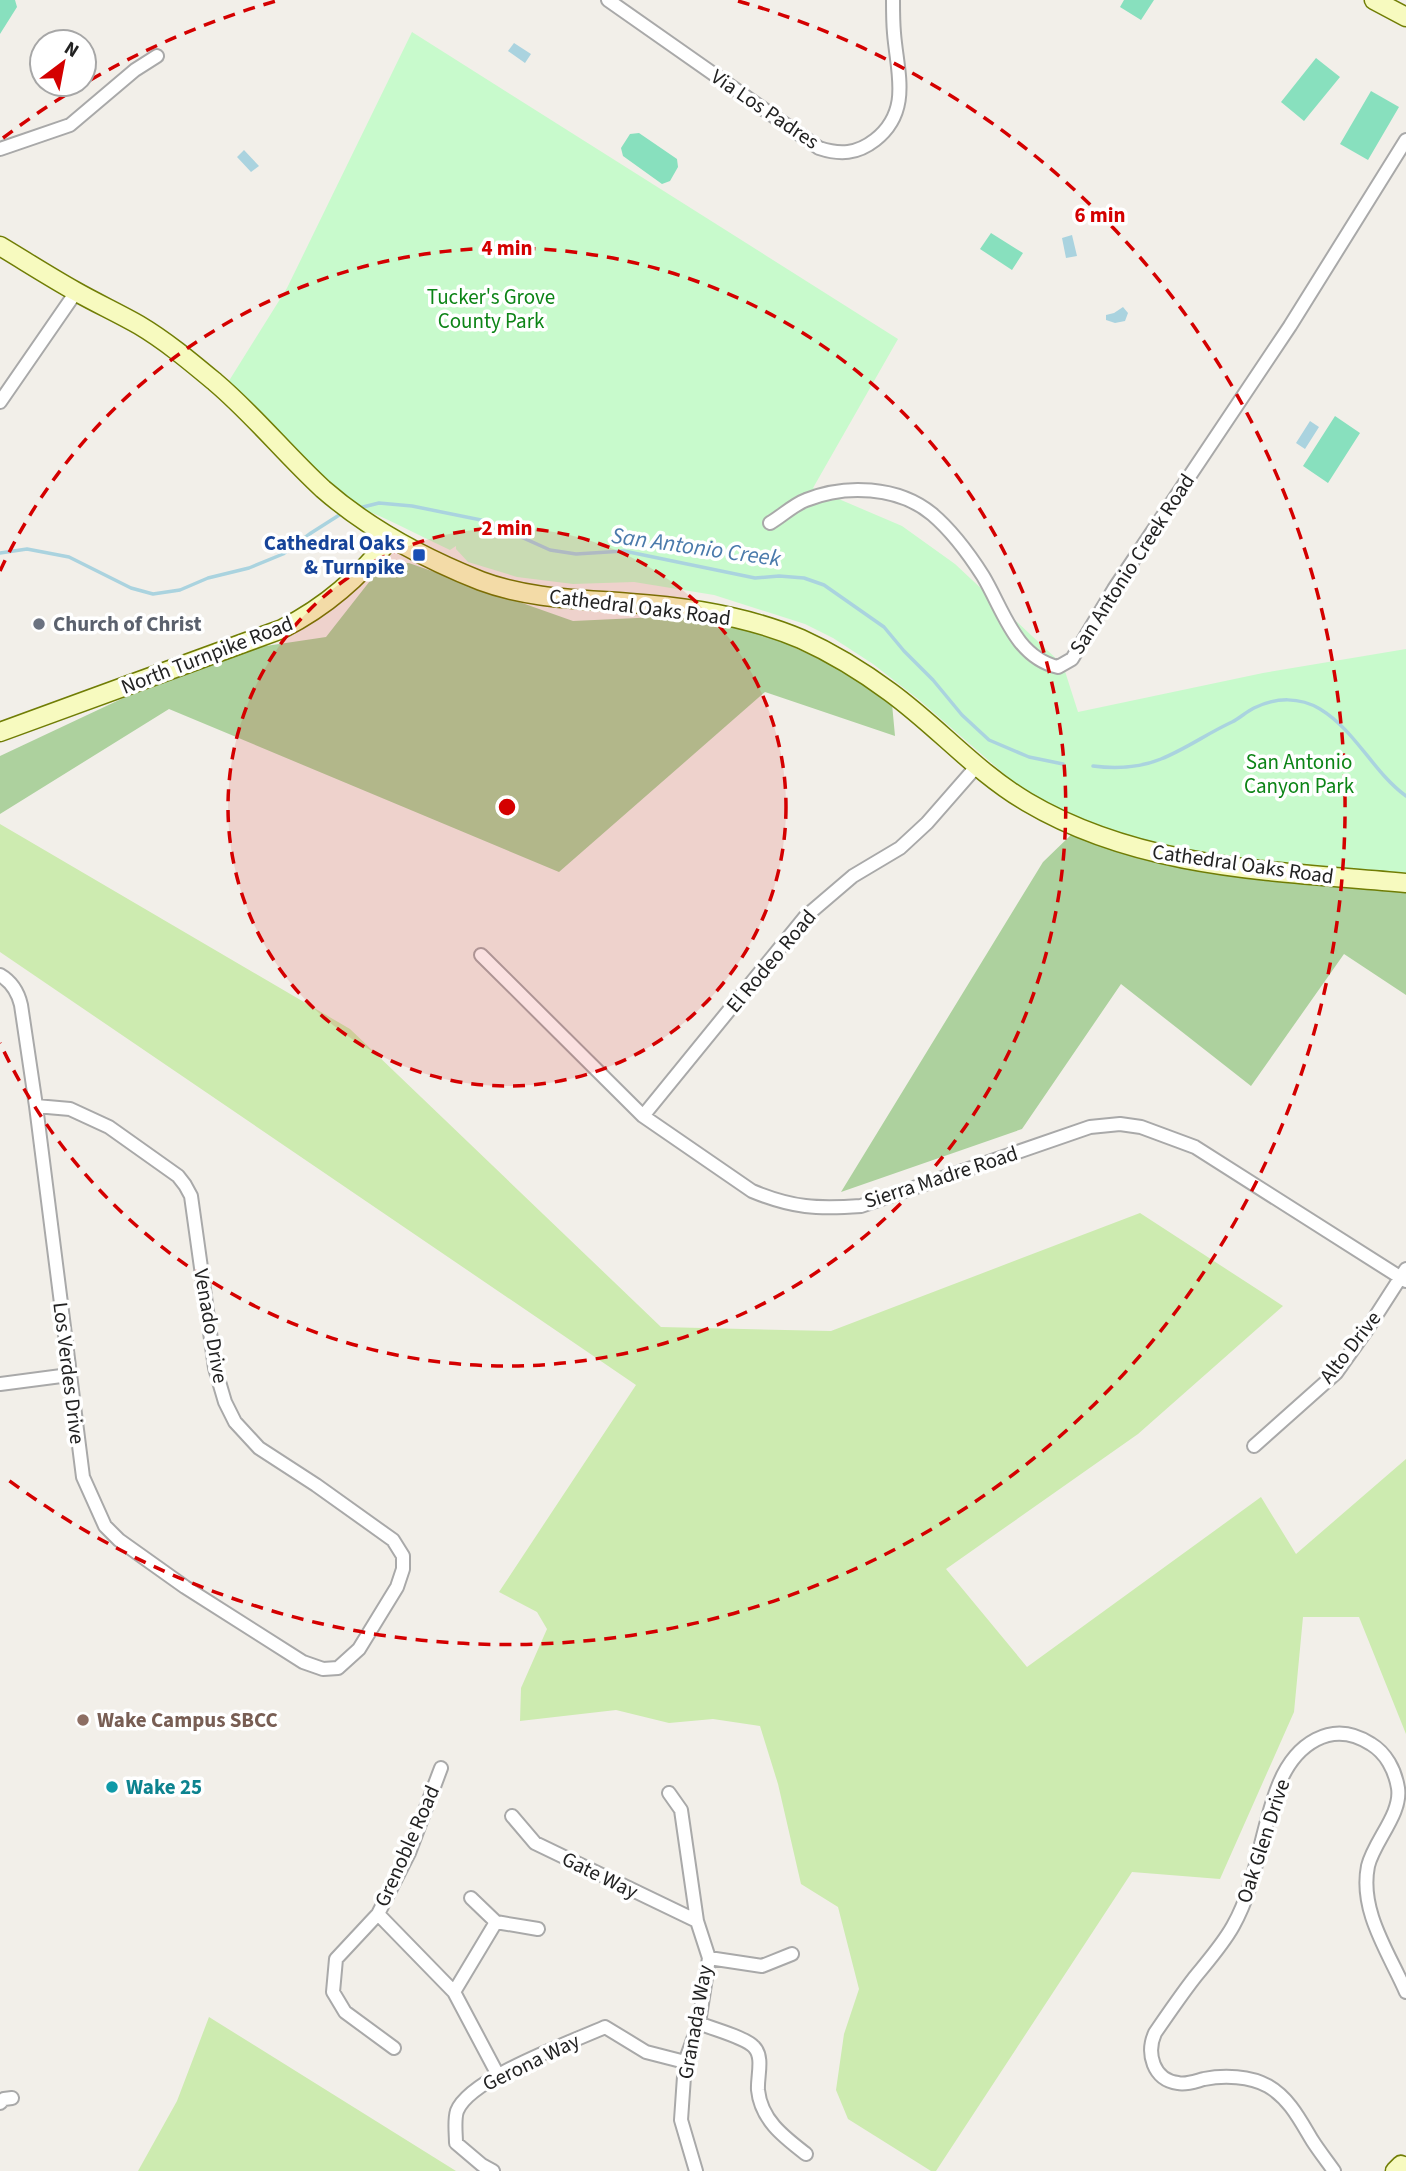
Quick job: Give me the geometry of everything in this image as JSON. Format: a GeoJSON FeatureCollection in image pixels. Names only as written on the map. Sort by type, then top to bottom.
{"type":"FeatureCollection","features":[{"type":"Feature","properties":{"kind":"main road"},"geometry":{"type":"LineString","coordinates":[[1374,0],[1398,9]]}},
{"type":"Feature","properties":{"kind":"main road","name":"Cathedral Oaks Road"},"geometry":{"type":"LineString","coordinates":[[0,246],[76,292],[140,326],[174,349],[217,383],[325,490],[365,522],[390,539],[482,582],[548,597],[660,605],[713,612],[765,625],[803,640],[834,656],[891,693],[976,767],[1026,802],[1077,828],[1121,845],[1170,858],[1406,883]]}},
{"type":"Feature","properties":{"kind":"main road","name":"North Turnpike Road"},"geometry":{"type":"LineString","coordinates":[[0,732],[282,629],[311,614],[351,583],[390,539]]}},
{"type":"Feature","properties":{"kind":"street","name":"Via Los Padres"},"geometry":{"type":"LineString","coordinates":[[608,0],[819,148],[835,153],[851,153],[867,147],[882,135],[894,117],[901,96],[893,0]]}},
{"type":"Feature","properties":{"kind":"street"},"geometry":{"type":"LineString","coordinates":[[0,149],[70,125],[135,70],[157,56]]}},
{"type":"Feature","properties":{"kind":"street","name":"San Antonio Creek Road"},"geometry":{"type":"LineString","coordinates":[[770,523],[804,501],[838,489],[868,489],[913,503],[931,513],[967,552],[1016,638],[1034,655],[1052,666],[1058,667],[1072,659],[1114,589],[1290,326],[1406,140]]}},
{"type":"Feature","properties":{"kind":"street"},"geometry":{"type":"LineString","coordinates":[[0,402],[76,292]]}},
{"type":"Feature","properties":{"kind":"street","name":"El Rodeo Road"},"geometry":{"type":"LineString","coordinates":[[643,1116],[805,917],[853,876],[900,848],[927,823],[976,767]]}},
{"type":"Feature","properties":{"kind":"street","name":"Sierra Madre Road"},"geometry":{"type":"LineString","coordinates":[[481,955],[643,1116],[752,1191],[795,1206],[861,1206],[1090,1127],[1120,1124],[1140,1127],[1195,1147],[1404,1276]]}},
{"type":"Feature","properties":{"kind":"street","name":"Los Verdes Drive"},"geometry":{"type":"LineString","coordinates":[[4,977],[18,993],[21,1005],[83,1477],[105,1526],[119,1541],[303,1662]]}},
{"type":"Feature","properties":{"kind":"street","name":"Venado Drive"},"geometry":{"type":"LineString","coordinates":[[36,1106],[70,1109],[109,1127],[167,1167],[185,1185],[191,1196],[215,1368],[225,1402],[235,1422],[259,1448],[393,1540],[403,1556],[403,1569],[397,1587],[359,1649],[338,1668],[323,1669],[303,1662]]}},
{"type":"Feature","properties":{"kind":"street","name":"Alto Drive"},"geometry":{"type":"LineString","coordinates":[[1254,1446],[1336,1373],[1404,1276]]}},
{"type":"Feature","properties":{"kind":"street"},"geometry":{"type":"LineString","coordinates":[[0,1384],[69,1375]]}},
{"type":"Feature","properties":{"kind":"street","name":"Oak Glen Drive"},"geometry":{"type":"LineString","coordinates":[[1334,2171],[1290,2104],[1268,2086],[1245,2079],[1220,2076],[1179,2084],[1166,2079],[1156,2070],[1150,2057],[1150,2043],[1154,2033],[1233,1927],[1247,1898],[1279,1783],[1289,1765],[1310,1742],[1331,1733],[1355,1735],[1372,1744],[1385,1756],[1394,1773],[1401,1804],[1385,1827],[1368,1866],[1367,1888],[1382,1943],[1406,1992]]}},
{"type":"Feature","properties":{"kind":"street","name":"Grenoble Road"},"geometry":{"type":"LineString","coordinates":[[394,2048],[345,2011],[333,1992],[336,1959],[378,1914],[409,1853],[440,1768]]}},
{"type":"Feature","properties":{"kind":"street","name":"Granada Way"},"geometry":{"type":"LineString","coordinates":[[669,1793],[681,1810],[697,1921],[709,1958],[699,2023],[685,2062],[681,2120],[696,2171]]}},
{"type":"Feature","properties":{"kind":"street","name":"Gate Way"},"geometry":{"type":"LineString","coordinates":[[512,1816],[535,1843],[697,1921]]}},
{"type":"Feature","properties":{"kind":"street"},"geometry":{"type":"LineString","coordinates":[[471,1898],[496,1922],[538,1929]]}},
{"type":"Feature","properties":{"kind":"street"},"geometry":{"type":"LineString","coordinates":[[378,1914],[454,1992],[498,2075]]}},
{"type":"Feature","properties":{"kind":"street"},"geometry":{"type":"LineString","coordinates":[[454,1992],[496,1922]]}},
{"type":"Feature","properties":{"kind":"street"},"geometry":{"type":"LineString","coordinates":[[709,1958],[762,1966],[792,1954]]}},
{"type":"Feature","properties":{"kind":"street"},"geometry":{"type":"LineString","coordinates":[[699,2023],[752,2043],[759,2052],[758,2092],[766,2113],[776,2131],[806,2154]]}},
{"type":"Feature","properties":{"kind":"street","name":"Gerona Way"},"geometry":{"type":"LineString","coordinates":[[493,2171],[456,2143],[457,2112],[470,2093],[498,2075],[605,2027],[646,2052],[685,2062]]}},
{"type":"Feature","properties":{"kind":"green space"},"geometry":{"type":"Polygon","coordinates":[[[0,0],[15,0],[17,7],[0,34],[0,0]]]}},
{"type":"Feature","properties":{"kind":"green space"},"geometry":{"type":"Polygon","coordinates":[[[1124,0],[1154,0],[1141,20],[1120,7],[1124,0]]]}},
{"type":"Feature","properties":{"kind":"green space","name":"Tucker's Grove County Park"},"geometry":{"type":"Polygon","coordinates":[[[412,32],[898,339],[813,488],[902,526],[955,564],[1063,665],[1078,712],[1263,673],[1406,649],[1406,889],[1222,873],[1025,807],[1010,779],[918,699],[873,664],[833,638],[805,624],[714,595],[634,582],[573,584],[517,577],[468,562],[456,546],[450,550],[346,500],[227,384],[287,288],[412,32]]]}},
{"type":"Feature","properties":{"kind":"green space"},"geometry":{"type":"Polygon","coordinates":[[[1316,58],[1340,77],[1304,121],[1281,102],[1316,58]]]}},
{"type":"Feature","properties":{"kind":"green space"},"geometry":{"type":"Polygon","coordinates":[[[1371,91],[1399,107],[1368,160],[1340,144],[1371,91]]]}},
{"type":"Feature","properties":{"kind":"green space"},"geometry":{"type":"Polygon","coordinates":[[[639,133],[677,159],[678,167],[670,181],[662,184],[623,156],[621,148],[630,134],[639,133]]]}},
{"type":"Feature","properties":{"kind":"green space"},"geometry":{"type":"Polygon","coordinates":[[[991,233],[1023,253],[1012,270],[980,249],[991,233]]]}},
{"type":"Feature","properties":{"kind":"green space"},"geometry":{"type":"Polygon","coordinates":[[[1335,416],[1360,433],[1328,483],[1303,466],[1335,416]]]}},
{"type":"Feature","properties":{"kind":"green space"},"geometry":{"type":"Polygon","coordinates":[[[384,563],[409,563],[573,621],[723,614],[891,693],[895,736],[765,692],[559,872],[169,709],[0,814],[0,756],[219,653],[326,637],[384,563]]]}},
{"type":"Feature","properties":{"kind":"green space"},"geometry":{"type":"Polygon","coordinates":[[[0,824],[350,1029],[661,1327],[831,1331],[1140,1213],[1283,1306],[1138,1434],[946,1569],[1027,1667],[1261,1497],[1296,1554],[1406,1459],[1406,1734],[1359,1617],[1303,1617],[1294,1712],[1220,1879],[1132,1872],[936,2171],[931,2171],[848,2119],[836,2090],[844,2034],[859,1989],[838,1907],[801,1884],[778,1784],[760,1726],[713,1719],[669,1723],[616,1710],[520,1721],[521,1688],[547,1629],[537,1612],[499,1592],[636,1385],[0,952],[0,824]]]}},
{"type":"Feature","properties":{"kind":"green space"},"geometry":{"type":"Polygon","coordinates":[[[1074,832],[1406,889],[1406,995],[1344,954],[1251,1086],[1121,984],[1022,1129],[841,1192],[1043,862],[1074,832]]]}},
{"type":"Feature","properties":{"kind":"green space"},"geometry":{"type":"Polygon","coordinates":[[[209,2017],[456,2171],[138,2171],[177,2101],[209,2017]]]}},
{"type":"Feature","properties":{"kind":"water"},"geometry":{"type":"Polygon","coordinates":[[[514,43],[531,54],[525,63],[508,51],[514,43]]]}},
{"type":"Feature","properties":{"kind":"water"},"geometry":{"type":"Polygon","coordinates":[[[244,150],[259,166],[251,172],[237,157],[244,150]]]}},
{"type":"Feature","properties":{"kind":"water"},"geometry":{"type":"Polygon","coordinates":[[[1072,235],[1077,256],[1066,258],[1062,238],[1072,235]]]}},
{"type":"Feature","properties":{"kind":"water"},"geometry":{"type":"Polygon","coordinates":[[[1123,307],[1128,313],[1125,321],[1115,323],[1106,320],[1106,315],[1123,307]]]}},
{"type":"Feature","properties":{"kind":"water"},"geometry":{"type":"Polygon","coordinates":[[[1310,421],[1319,427],[1305,449],[1296,443],[1310,421]]]}},
{"type":"Feature","properties":{"kind":"waterway","name":"San Antonio Creek"},"geometry":{"type":"LineString","coordinates":[[359,508],[379,503],[412,506],[486,521],[550,550],[576,554],[624,551],[755,578],[804,578],[824,585],[884,627],[962,715],[989,740],[1029,757],[1063,764]]}},
{"type":"Feature","properties":{"kind":"waterway","name":"San Antonio Creek"},"geometry":{"type":"LineString","coordinates":[[0,553],[27,549],[69,557],[131,588],[153,594],[180,590],[283,554],[344,512]]}},
{"type":"Feature","properties":{"kind":"waterway","name":"San Antonio Creek"},"geometry":{"type":"LineString","coordinates":[[1093,766],[1127,767],[1153,762],[1179,751],[1262,704],[1288,700],[1312,705],[1333,718],[1406,796]]}},
{"type":"Feature","properties":{"kind":"place","name":"Cathedral Oaks & Turnpike"},"geometry":{"type":"Point","coordinates":[419,555]}},
{"type":"Feature","properties":{"kind":"place","name":"Church of Christ"},"geometry":{"type":"Point","coordinates":[39,624]}},
{"type":"Feature","properties":{"kind":"place","name":"Wake Campus SBCC"},"geometry":{"type":"Point","coordinates":[83,1720]}},
{"type":"Feature","properties":{"kind":"place","name":"Wake 25"},"geometry":{"type":"Point","coordinates":[112,1787]}},
{"type":"Feature","properties":{"kind":"park label","name":"San Antonio Canyon Park"},"geometry":{"type":"Point","coordinates":[1299,774]}}]}
